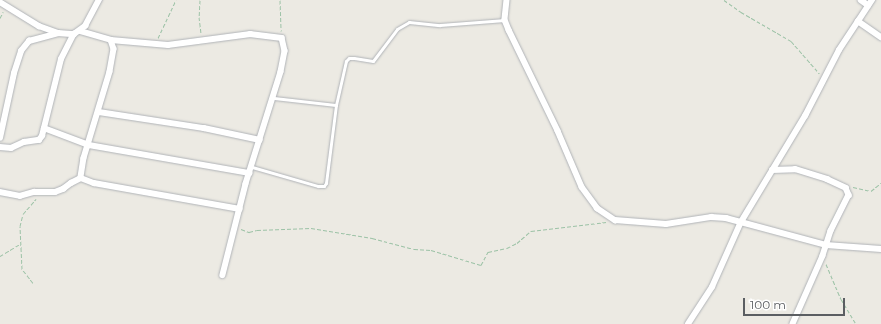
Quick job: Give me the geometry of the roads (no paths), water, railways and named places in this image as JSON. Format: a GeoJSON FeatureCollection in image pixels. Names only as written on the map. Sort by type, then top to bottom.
{"type":"FeatureCollection","features":[{"type":"Feature","properties":{"kind":"street"},"geometry":{"type":"LineString","coordinates":[[0,147],[11,148],[24,142],[39,140],[44,128],[61,59],[77,32],[90,20],[99,0]]}},
{"type":"Feature","properties":{"kind":"street"},"geometry":{"type":"LineString","coordinates":[[507,0],[505,20],[558,131],[582,187],[597,208],[615,220],[666,224],[711,217],[741,222],[826,245],[881,249]]}},
{"type":"Feature","properties":{"kind":"street"},"geometry":{"type":"LineString","coordinates":[[861,0],[868,5]]}},
{"type":"Feature","properties":{"kind":"street"},"geometry":{"type":"LineString","coordinates":[[688,324],[712,287],[741,222],[795,134],[839,50],[872,0]]}},
{"type":"Feature","properties":{"kind":"street"},"geometry":{"type":"LineString","coordinates":[[0,2],[39,26],[58,32]]}},
{"type":"Feature","properties":{"kind":"street"},"geometry":{"type":"LineString","coordinates":[[858,21],[881,36]]}},
{"type":"Feature","properties":{"kind":"street"},"geometry":{"type":"LineString","coordinates":[[0,138],[14,73],[21,51],[29,41],[58,32],[77,32],[110,40],[168,45],[250,34],[282,38],[285,52],[274,98],[250,173],[223,275]]}},
{"type":"Feature","properties":{"kind":"street"},"geometry":{"type":"LineString","coordinates":[[81,178],[84,158],[99,112],[113,55],[110,40]]}},
{"type":"Feature","properties":{"kind":"street"},"geometry":{"type":"LineString","coordinates":[[99,112],[204,128],[260,140]]}},
{"type":"Feature","properties":{"kind":"street"},"geometry":{"type":"LineString","coordinates":[[44,128],[89,144],[250,173]]}},
{"type":"Feature","properties":{"kind":"street"},"geometry":{"type":"LineString","coordinates":[[772,170],[794,169],[827,179],[846,188],[849,195],[833,225],[823,256],[793,324]]}},
{"type":"Feature","properties":{"kind":"street"},"geometry":{"type":"LineString","coordinates":[[0,192],[20,196],[63,189],[81,178],[94,183],[240,209]]}},
{"type":"Feature","properties":{"kind":"lane"},"geometry":{"type":"LineString","coordinates":[[252,167],[318,186],[324,186],[326,183],[336,105],[346,61],[349,58],[373,61],[397,28],[409,22],[440,25],[505,20]]}},
{"type":"Feature","properties":{"kind":"lane"},"geometry":{"type":"LineString","coordinates":[[274,98],[336,105]]}}]}
